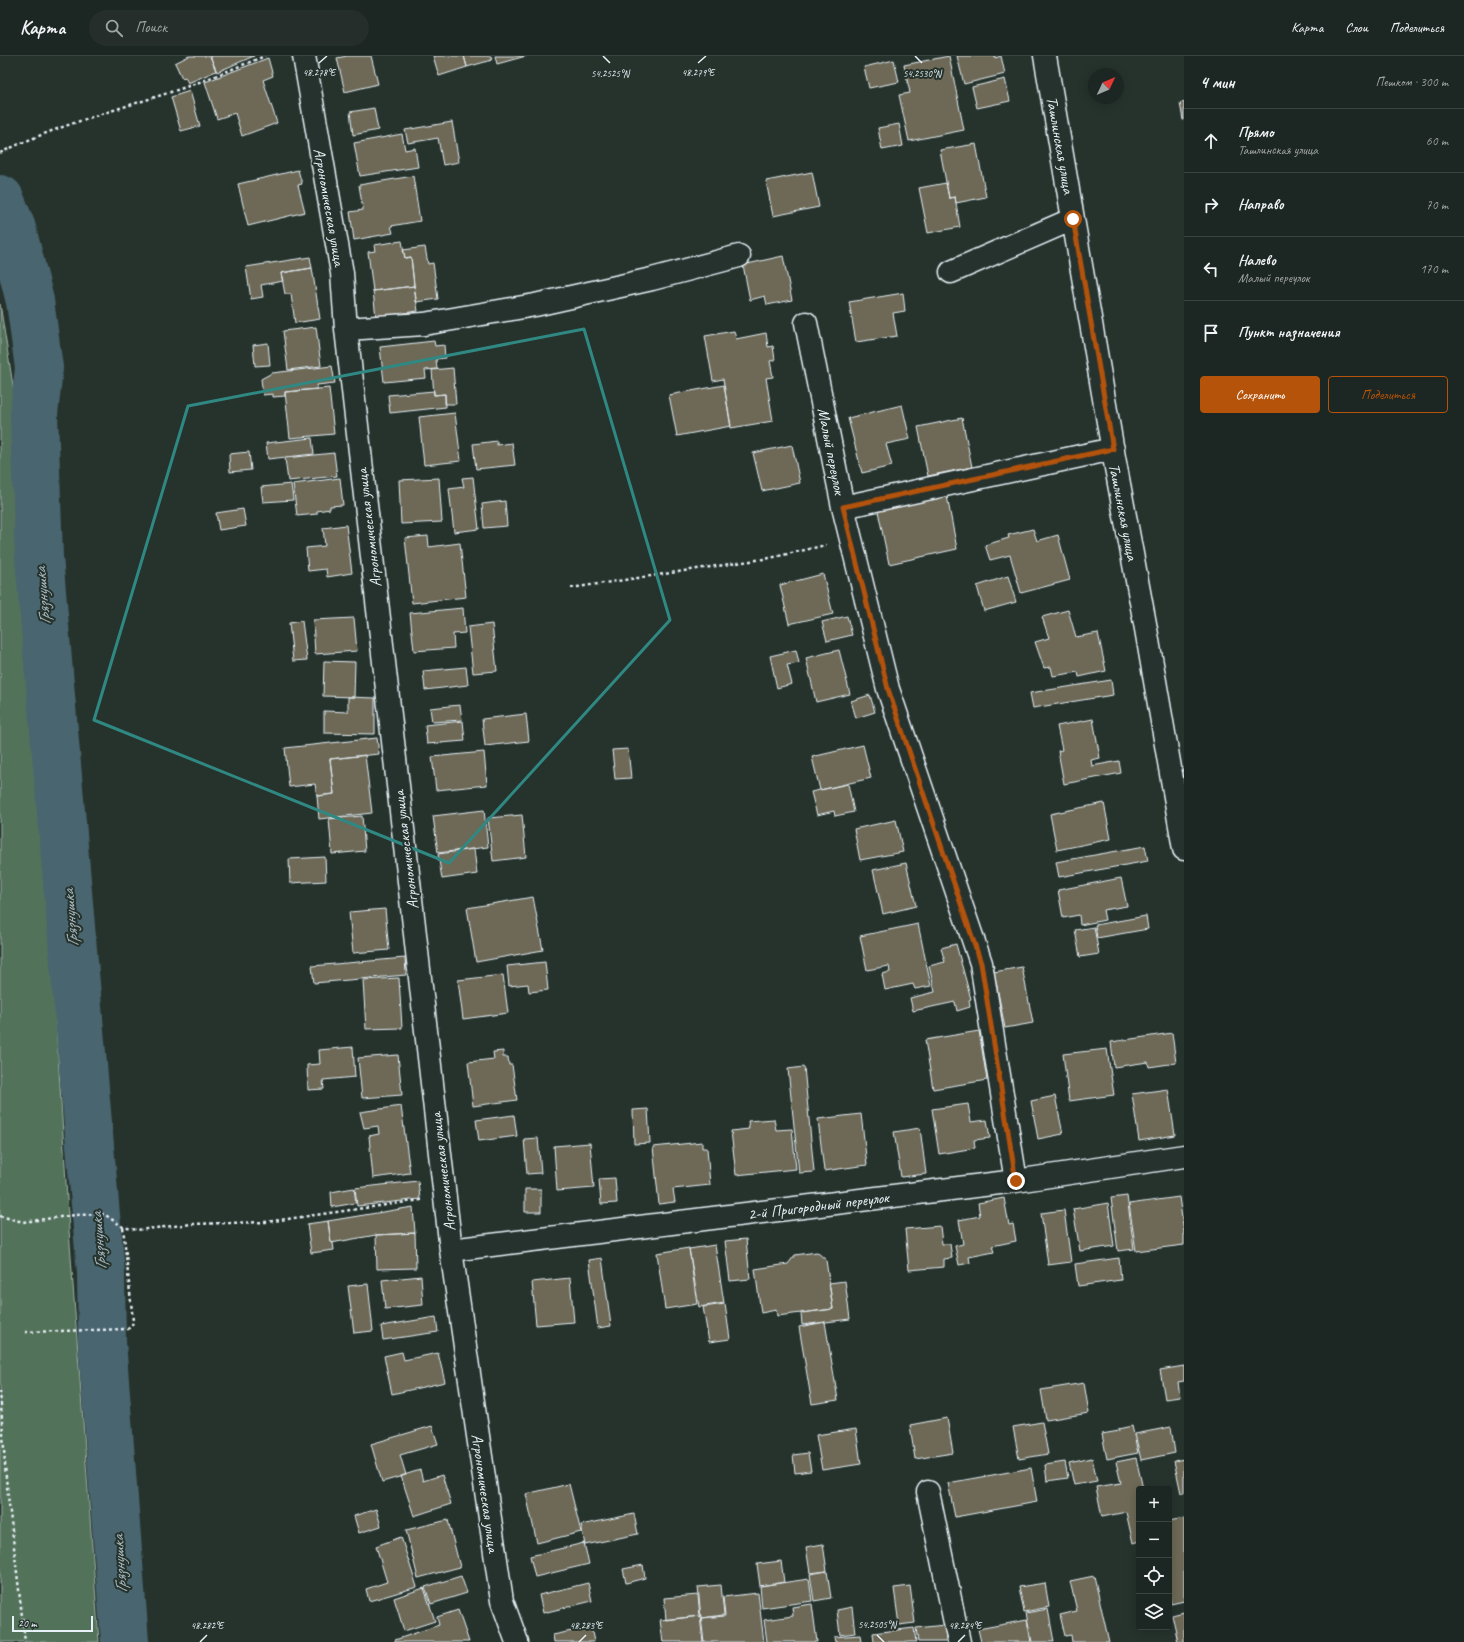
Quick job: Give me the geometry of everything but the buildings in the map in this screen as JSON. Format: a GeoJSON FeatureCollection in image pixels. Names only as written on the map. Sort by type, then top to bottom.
{"type":"FeatureCollection","features":[{"type":"Feature","properties":{"kind":"street","name":"Агрономическая улица"},"geometry":{"type":"LineString","coordinates":[[304,56],[342,273],[346,330],[451,1250],[502,1600],[517,1642]]}},
{"type":"Feature","properties":{"kind":"street","name":"Ташлинская улица"},"geometry":{"type":"LineString","coordinates":[[1045,56],[1184,849]]}},
{"type":"Feature","properties":{"kind":"street"},"geometry":{"type":"LineString","coordinates":[[951,272],[1073,219]]}},
{"type":"Feature","properties":{"kind":"street"},"geometry":{"type":"LineString","coordinates":[[346,330],[424,324],[535,305],[652,279],[739,256]]}},
{"type":"Feature","properties":{"kind":"street","name":"Малый переулок"},"geometry":{"type":"LineString","coordinates":[[806,323],[843,507],[888,689],[981,963],[1016,1181]]}},
{"type":"Feature","properties":{"kind":"street"},"geometry":{"type":"LineString","coordinates":[[843,507],[1113,449]]}},
{"type":"Feature","properties":{"kind":"street","name":"2-й Пригородный переулок"},"geometry":{"type":"LineString","coordinates":[[451,1250],[1016,1181],[1184,1156]]}},
{"type":"Feature","properties":{"kind":"street"},"geometry":{"type":"LineString","coordinates":[[928,1492],[959,1642]]}},
{"type":"Feature","properties":{"kind":"path"},"geometry":{"type":"LineString","coordinates":[[0,153],[21,143],[100,114],[181,88],[265,56]]}},
{"type":"Feature","properties":{"kind":"path"},"geometry":{"type":"LineString","coordinates":[[571,588],[770,558],[827,545]]}},
{"type":"Feature","properties":{"kind":"path"},"geometry":{"type":"LineString","coordinates":[[0,1216],[23,1222],[74,1215],[104,1214],[123,1227],[137,1230],[192,1224],[266,1222],[445,1197]]}},
{"type":"Feature","properties":{"kind":"path"},"geometry":{"type":"LineString","coordinates":[[25,1332],[128,1329],[132,1325],[133,1321],[123,1227]]}},
{"type":"Feature","properties":{"kind":"path"},"geometry":{"type":"LineString","coordinates":[[0,1390],[6,1478],[25,1642]]}},
{"type":"Feature","properties":{"kind":"highlighted area"},"geometry":{"type":"Polygon","coordinates":[[[584,329],[670,620],[449,863],[94,720],[188,406],[584,329]]]}},
{"type":"Feature","properties":{"kind":"green space"},"geometry":{"type":"Polygon","coordinates":[[[0,304],[18,417],[69,1230],[99,1642],[0,1642],[0,304]]]}},
{"type":"Feature","properties":{"kind":"waterway","name":"Грязнушка"},"geometry":{"type":"LineString","coordinates":[[0,199],[12,229],[30,301],[39,368],[34,414],[39,557],[101,1273],[102,1342],[125,1642]]}},
{"type":"Feature","properties":{"kind":"route"},"geometry":{"type":"LineString","coordinates":[[1016,1181],[981,963],[888,689],[843,507],[1113,449],[1073,219]]}}]}
